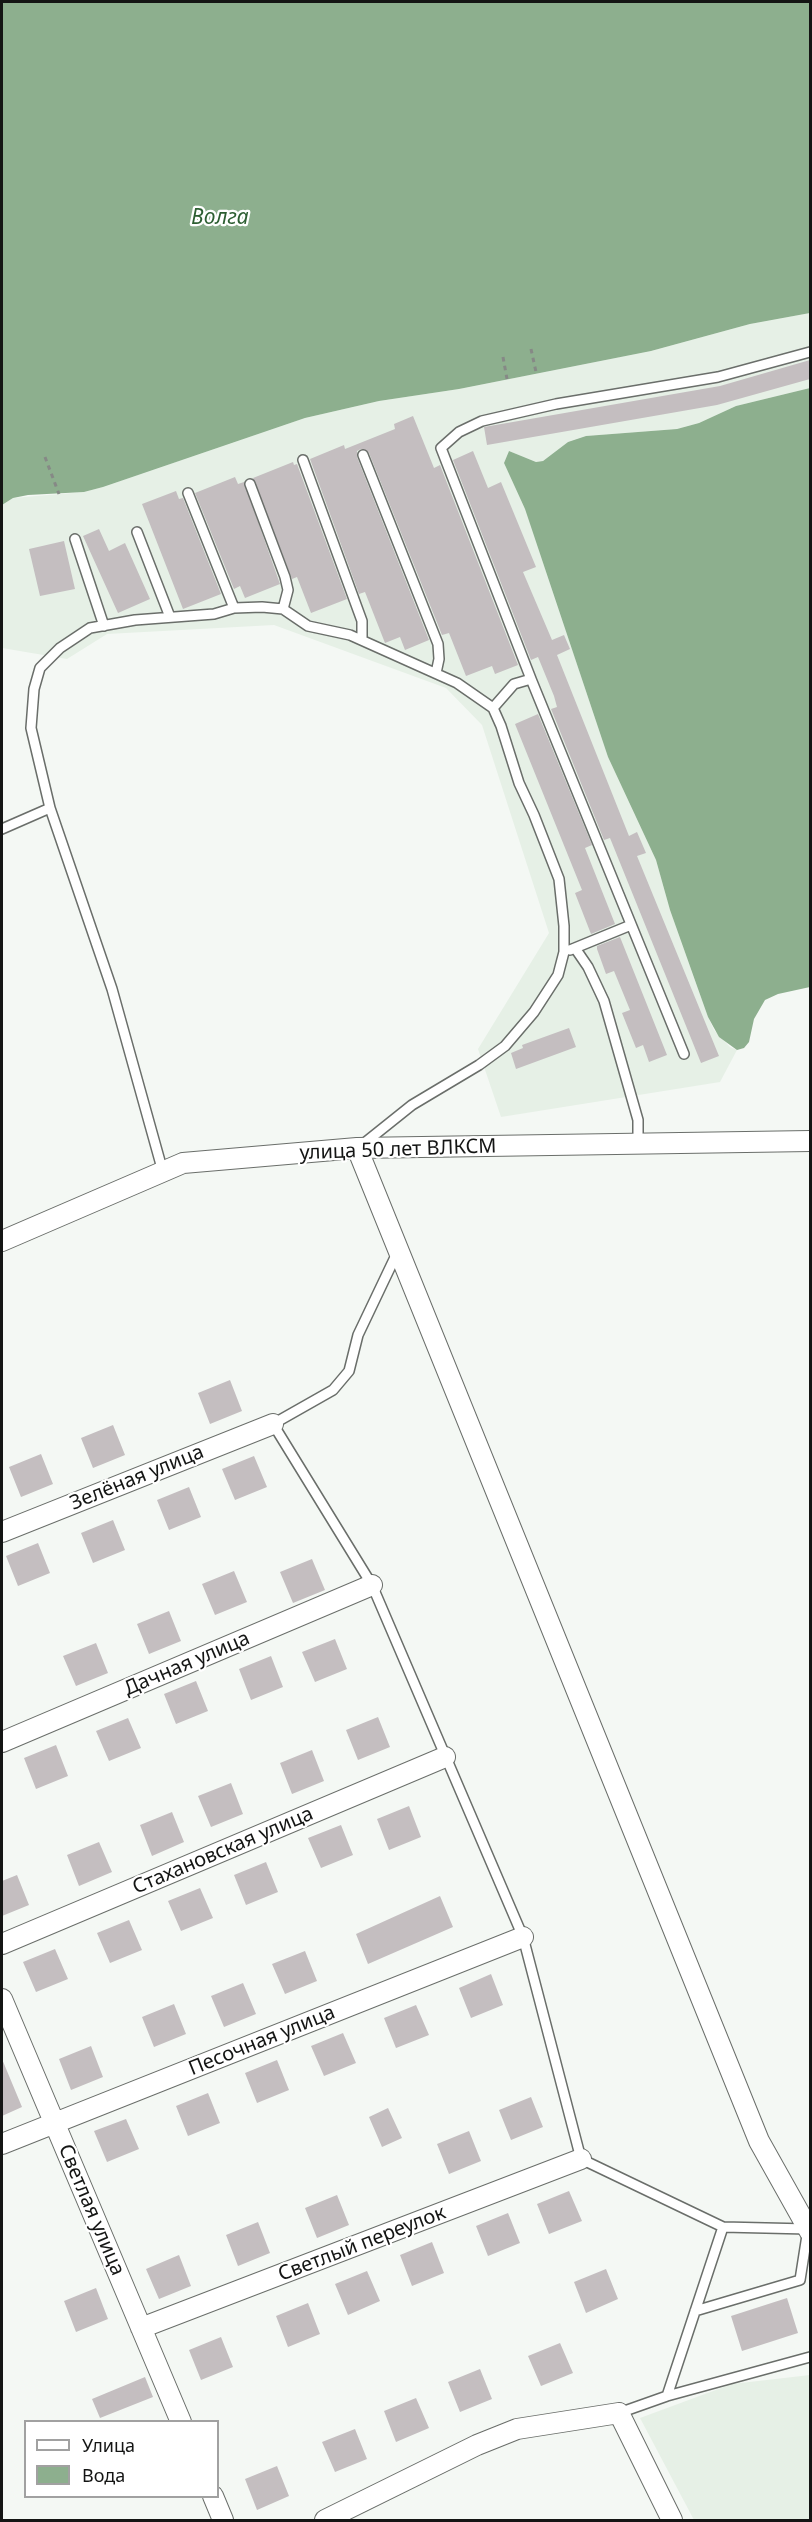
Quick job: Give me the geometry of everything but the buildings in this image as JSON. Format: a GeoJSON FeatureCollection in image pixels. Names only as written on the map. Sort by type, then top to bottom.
{"type":"FeatureCollection","features":[{"type":"Feature","properties":{"kind":"street","name":"улица 50 лет ВЛКСМ"},"geometry":{"type":"LineString","coordinates":[[2,1241],[183,1163],[357,1148],[810,1141]]}},
{"type":"Feature","properties":{"kind":"street"},"geometry":{"type":"LineString","coordinates":[[357,1148],[759,2141],[809,2231]]}},
{"type":"Feature","properties":{"kind":"street","name":"Зелёная улица"},"geometry":{"type":"LineString","coordinates":[[2,1532],[273,1424]]}},
{"type":"Feature","properties":{"kind":"street","name":"Дачная улица"},"geometry":{"type":"LineString","coordinates":[[2,1742],[372,1585]]}},
{"type":"Feature","properties":{"kind":"street","name":"Стахановская улица"},"geometry":{"type":"LineString","coordinates":[[2,1944],[445,1757]]}},
{"type":"Feature","properties":{"kind":"street","name":"Песочная улица"},"geometry":{"type":"LineString","coordinates":[[2,2144],[523,1937]]}},
{"type":"Feature","properties":{"kind":"street","name":"Светлая улица"},"geometry":{"type":"LineString","coordinates":[[2,1999],[181,2420]]}},
{"type":"Feature","properties":{"kind":"street","name":"Светлый переулок"},"geometry":{"type":"LineString","coordinates":[[141,2328],[581,2159]]}},
{"type":"Feature","properties":{"kind":"street"},"geometry":{"type":"LineString","coordinates":[[325,2520],[477,2445],[517,2429],[619,2413],[672,2520]]}},
{"type":"Feature","properties":{"kind":"street"},"geometry":{"type":"LineString","coordinates":[[214,2498],[223,2520]]}},
{"type":"Feature","properties":{"kind":"lane"},"geometry":{"type":"LineString","coordinates":[[684,1054],[611,870],[531,679],[441,448],[459,432],[482,421],[555,404],[718,377],[810,352]]}},
{"type":"Feature","properties":{"kind":"lane"},"geometry":{"type":"LineString","coordinates":[[363,455],[438,644],[439,659],[436,673]]}},
{"type":"Feature","properties":{"kind":"lane"},"geometry":{"type":"LineString","coordinates":[[303,460],[362,621],[362,640]]}},
{"type":"Feature","properties":{"kind":"lane"},"geometry":{"type":"LineString","coordinates":[[250,484],[285,577],[288,590],[284,609]]}},
{"type":"Feature","properties":{"kind":"lane"},"geometry":{"type":"LineString","coordinates":[[188,493],[234,608]]}},
{"type":"Feature","properties":{"kind":"lane"},"geometry":{"type":"LineString","coordinates":[[137,532],[170,617]]}},
{"type":"Feature","properties":{"kind":"lane"},"geometry":{"type":"LineString","coordinates":[[75,539],[104,626]]}},
{"type":"Feature","properties":{"kind":"lane"},"geometry":{"type":"LineString","coordinates":[[163,1172],[112,989],[50,808],[32,728],[34,689],[40,668],[60,648],[90,628],[170,617],[214,614],[234,608],[284,609],[308,626],[362,640],[436,673],[457,683],[493,708],[519,783],[559,879],[564,952],[558,975],[534,1012],[505,1046],[479,1065],[412,1105],[357,1148]]}},
{"type":"Feature","properties":{"kind":"lane"},"geometry":{"type":"LineString","coordinates":[[493,708],[514,684],[531,679]]}},
{"type":"Feature","properties":{"kind":"lane"},"geometry":{"type":"LineString","coordinates":[[2,829],[50,808]]}},
{"type":"Feature","properties":{"kind":"lane"},"geometry":{"type":"LineString","coordinates":[[564,952],[631,925]]}},
{"type":"Feature","properties":{"kind":"lane"},"geometry":{"type":"LineString","coordinates":[[575,948],[588,967],[604,1001],[638,1120],[638,1144]]}},
{"type":"Feature","properties":{"kind":"lane"},"geometry":{"type":"LineString","coordinates":[[399,1249],[358,1335],[349,1371],[333,1390],[273,1424],[372,1585],[523,1937],[581,2159],[723,2227],[809,2231],[800,2280],[695,2311]]}},
{"type":"Feature","properties":{"kind":"lane"},"geometry":{"type":"LineString","coordinates":[[667,2396],[723,2227]]}},
{"type":"Feature","properties":{"kind":"lane"},"geometry":{"type":"LineString","coordinates":[[619,2413],[667,2396],[810,2357]]}},
{"type":"Feature","properties":{"kind":"path"},"geometry":{"type":"LineString","coordinates":[[531,349],[536,372]]}},
{"type":"Feature","properties":{"kind":"path"},"geometry":{"type":"LineString","coordinates":[[503,357],[507,379]]}},
{"type":"Feature","properties":{"kind":"path"},"geometry":{"type":"LineString","coordinates":[[45,457],[59,494]]}},
{"type":"Feature","properties":{"kind":"shaded area"},"geometry":{"type":"Polygon","coordinates":[[[810,313],[810,388],[736,406],[699,423],[677,429],[586,436],[568,442],[543,461],[536,462],[509,451],[504,463],[525,509],[608,757],[656,860],[670,910],[708,1017],[714,1030],[730,1047],[737,1050],[720,1082],[501,1117],[478,1049],[549,933],[482,725],[446,688],[274,625],[107,634],[67,659],[2,648],[2,505],[13,498],[84,492],[103,487],[305,418],[379,401],[459,389],[651,351],[750,324],[810,313]]]}},
{"type":"Feature","properties":{"kind":"shaded area"},"geometry":{"type":"Polygon","coordinates":[[[810,2375],[810,2520],[694,2520],[640,2418],[732,2384],[810,2375]]]}},
{"type":"Feature","properties":{"kind":"water","name":"Волга"},"geometry":{"type":"Polygon","coordinates":[[[2,2],[810,2],[810,313],[750,324],[651,351],[459,389],[379,401],[305,418],[103,487],[84,492],[28,495],[13,498],[2,505],[2,2]]]}},
{"type":"Feature","properties":{"kind":"water"},"geometry":{"type":"Polygon","coordinates":[[[810,388],[810,987],[778,994],[765,1000],[754,1019],[749,1042],[744,1048],[737,1050],[719,1037],[708,1017],[670,910],[656,860],[608,757],[525,509],[504,463],[509,451],[536,462],[543,461],[568,442],[586,436],[677,429],[699,423],[736,406],[810,388]]]}}]}
